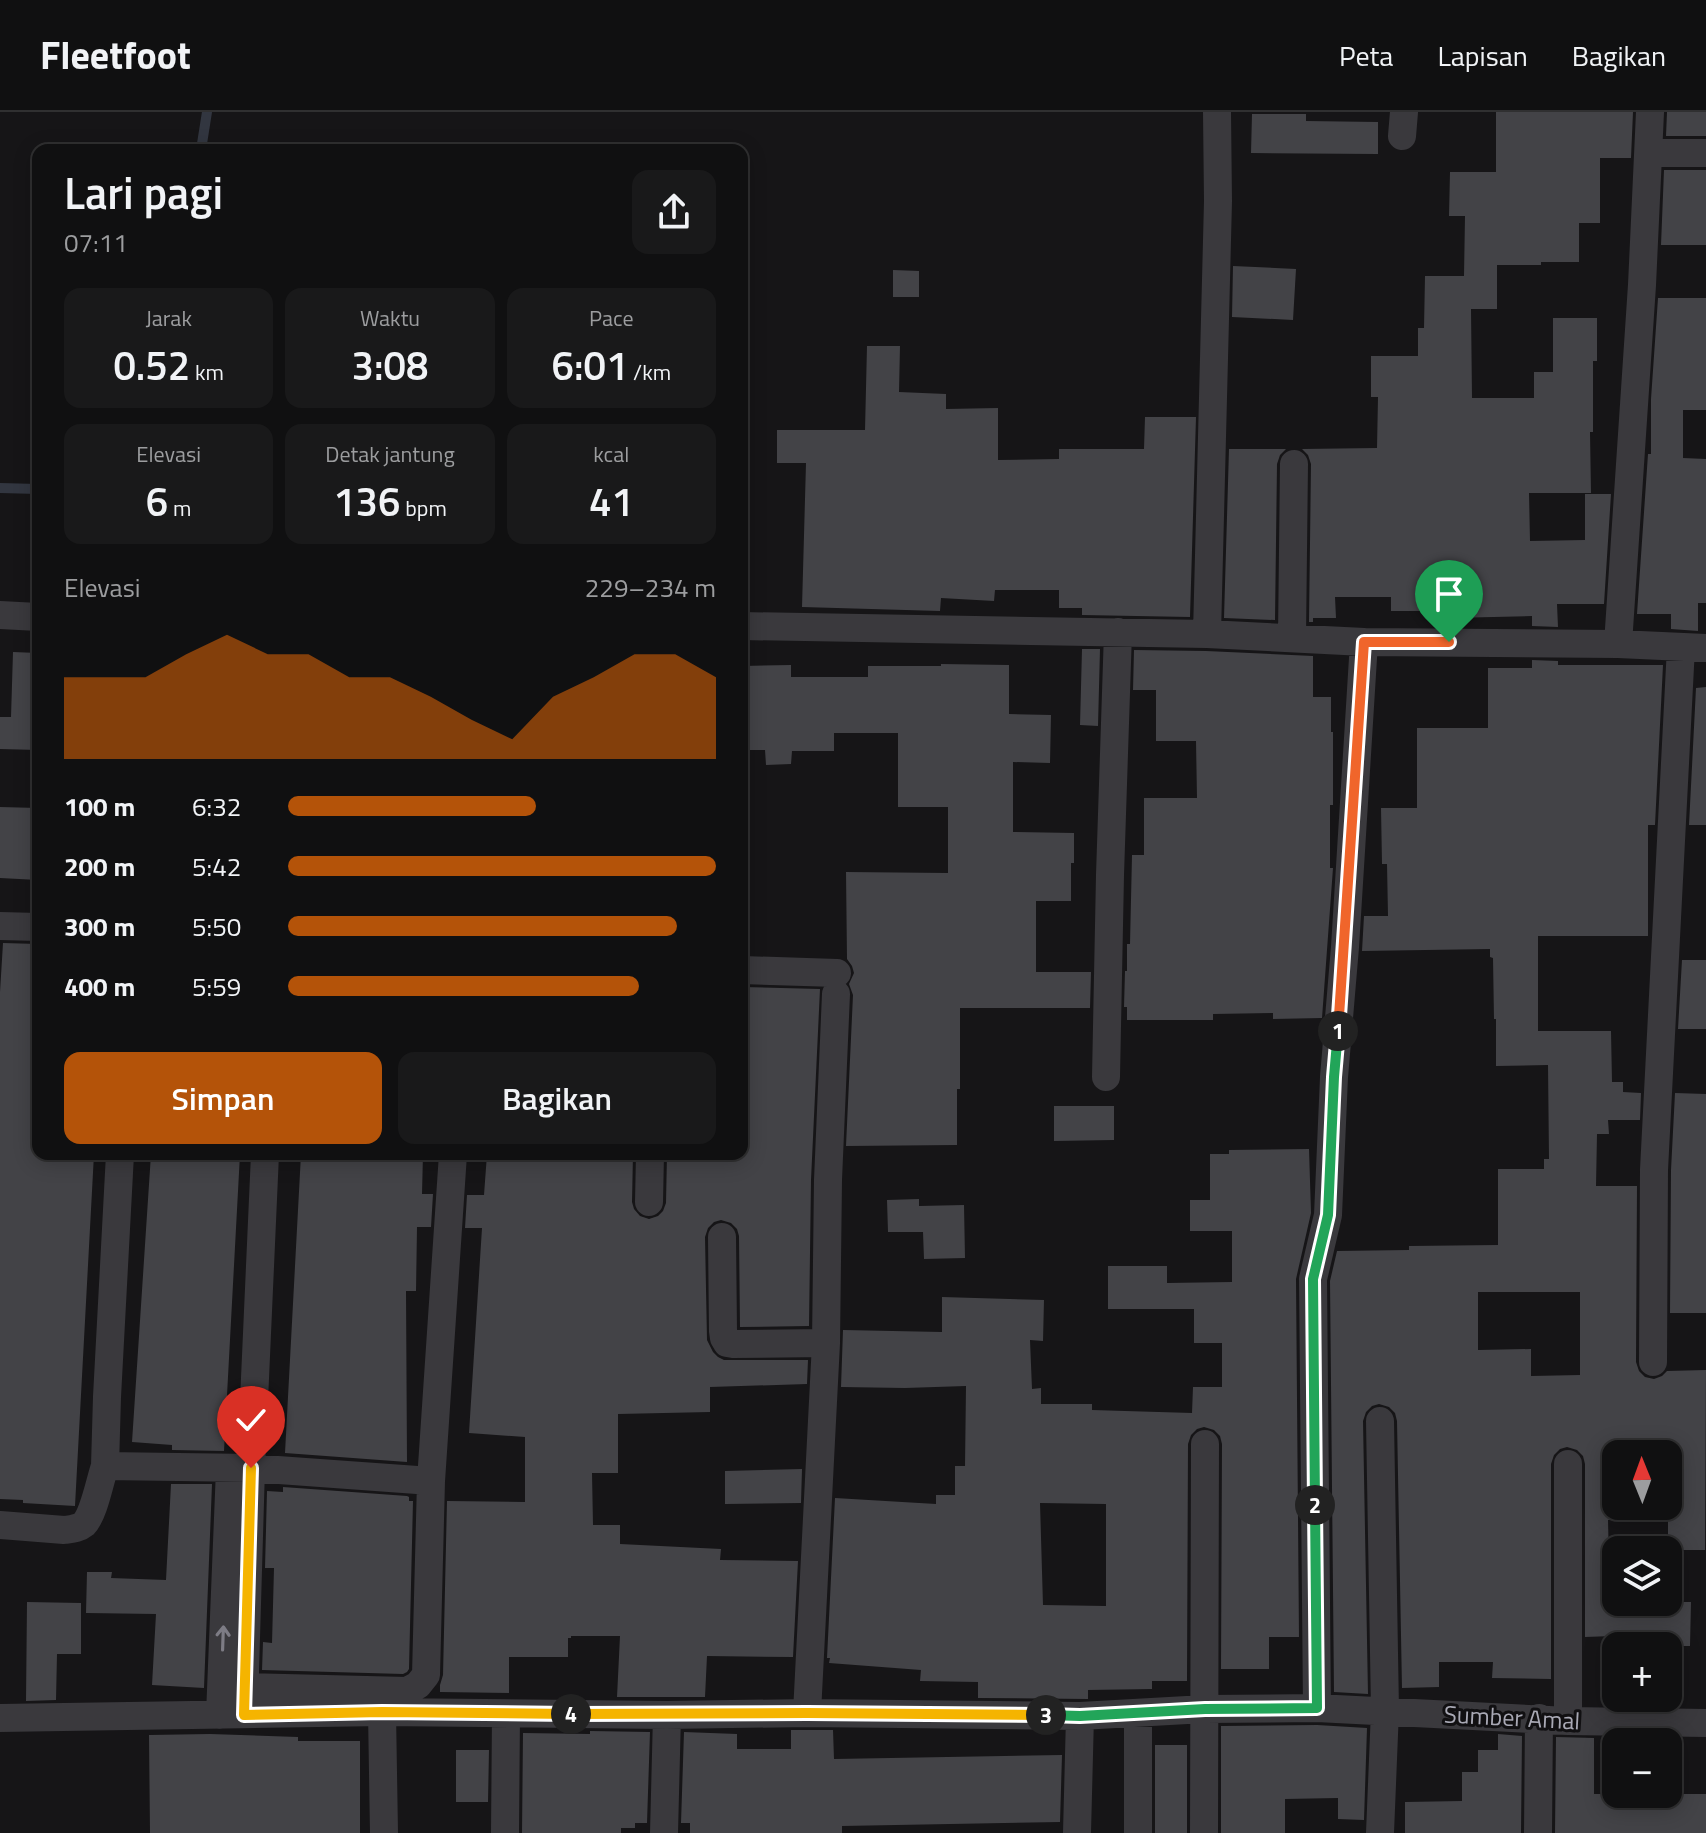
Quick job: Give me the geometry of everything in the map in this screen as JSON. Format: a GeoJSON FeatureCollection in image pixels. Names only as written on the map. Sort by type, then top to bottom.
{"type":"FeatureCollection","features":[{"type":"Feature","properties":{"kind":"street"},"geometry":{"type":"LineString","coordinates":[[1207,634],[1218,216],[1217,112]]}},
{"type":"Feature","properties":{"kind":"street"},"geometry":{"type":"LineString","coordinates":[[1618,644],[1650,112]]}},
{"type":"Feature","properties":{"kind":"street"},"geometry":{"type":"LineString","coordinates":[[1649,153],[1706,153]]}},
{"type":"Feature","properties":{"kind":"street"},"geometry":{"type":"LineString","coordinates":[[1292,637],[1294,464]]}},
{"type":"Feature","properties":{"kind":"street"},"geometry":{"type":"LineString","coordinates":[[0,615],[32,617]]}},
{"type":"Feature","properties":{"kind":"street"},"geometry":{"type":"LineString","coordinates":[[748,626],[1207,634],[1364,642],[1618,644],[1694,648],[1654,1170],[1653,1362]]}},
{"type":"Feature","properties":{"kind":"street"},"geometry":{"type":"LineString","coordinates":[[1106,1077],[1118,632]]}},
{"type":"Feature","properties":{"kind":"street"},"geometry":{"type":"LineString","coordinates":[[1317,1708],[1313,1279],[1328,1215],[1334,1077],[1364,642]]}},
{"type":"Feature","properties":{"kind":"street"},"geometry":{"type":"LineString","coordinates":[[0,926],[32,927]]}},
{"type":"Feature","properties":{"kind":"street"},"geometry":{"type":"LineString","coordinates":[[748,971],[837,984],[828,1180],[826,1343],[807,1713]]}},
{"type":"Feature","properties":{"kind":"street"},"geometry":{"type":"LineString","coordinates":[[0,1525],[64,1530],[81,1526],[89,1514],[105,1466],[120,1160]]}},
{"type":"Feature","properties":{"kind":"street"},"geometry":{"type":"LineString","coordinates":[[236,1706],[240,1468],[265,1160]]}},
{"type":"Feature","properties":{"kind":"street"},"geometry":{"type":"LineString","coordinates":[[0,1718],[236,1706],[407,1691],[418,1685],[426,1675],[431,1481],[453,1160]]}},
{"type":"Feature","properties":{"kind":"street"},"geometry":{"type":"LineString","coordinates":[[649,1202],[650,1160]]}},
{"type":"Feature","properties":{"kind":"street"},"geometry":{"type":"LineString","coordinates":[[722,1237],[723,1331],[727,1343],[826,1343]]}},
{"type":"Feature","properties":{"kind":"street"},"geometry":{"type":"LineString","coordinates":[[1380,1421],[1385,1710],[1380,1833]]}},
{"type":"Feature","properties":{"kind":"street"},"geometry":{"type":"LineString","coordinates":[[1204,1833],[1205,1444]]}},
{"type":"Feature","properties":{"kind":"street"},"geometry":{"type":"LineString","coordinates":[[1568,1464],[1568,1721]]}},
{"type":"Feature","properties":{"kind":"street"},"geometry":{"type":"LineString","coordinates":[[105,1466],[240,1468],[431,1481]]}},
{"type":"Feature","properties":{"kind":"street"},"geometry":{"type":"LineString","coordinates":[[236,1706],[240,1468]]}},
{"type":"Feature","properties":{"kind":"street","name":"Sumber Amal"},"geometry":{"type":"LineString","coordinates":[[236,1706],[506,1714],[1080,1716],[1205,1709],[1317,1708],[1568,1721],[1706,1723]]}},
{"type":"Feature","properties":{"kind":"street"},"geometry":{"type":"LineString","coordinates":[[382,1712],[384,1833]]}},
{"type":"Feature","properties":{"kind":"street"},"geometry":{"type":"LineString","coordinates":[[1138,1713],[1138,1833]]}},
{"type":"Feature","properties":{"kind":"street"},"geometry":{"type":"LineString","coordinates":[[505,1833],[506,1714]]}},
{"type":"Feature","properties":{"kind":"street"},"geometry":{"type":"LineString","coordinates":[[664,1833],[667,1715]]}},
{"type":"Feature","properties":{"kind":"street"},"geometry":{"type":"LineString","coordinates":[[1077,1833],[1080,1716]]}},
{"type":"Feature","properties":{"kind":"street"},"geometry":{"type":"LineString","coordinates":[[1538,1833],[1539,1718]]}},
{"type":"Feature","properties":{"kind":"building"},"geometry":{"type":"Polygon","coordinates":[[[1496,112],[1633,112],[1631,158],[1600,158],[1600,223],[1579,223],[1579,262],[1497,265],[1497,309],[1471,309],[1472,398],[1534,398],[1534,372],[1553,372],[1553,318],[1597,318],[1597,361],[1593,361],[1593,432],[1590,432],[1591,493],[1529,493],[1530,541],[1585,540],[1585,494],[1611,494],[1604,604],[1557,604],[1558,627],[1532,626],[1532,616],[1450,618],[1450,611],[1391,611],[1391,597],[1335,597],[1336,618],[1313,618],[1313,622],[1309,622],[1311,464],[1302,449],[1377,448],[1378,397],[1371,397],[1371,356],[1418,356],[1418,328],[1424,328],[1425,276],[1464,276],[1465,216],[1449,216],[1450,172],[1496,172],[1496,112]]]}},
{"type":"Feature","properties":{"kind":"building"},"geometry":{"type":"Polygon","coordinates":[[[1667,112],[1706,112],[1706,136],[1666,136],[1667,112]]]}},
{"type":"Feature","properties":{"kind":"building"},"geometry":{"type":"Polygon","coordinates":[[[1252,114],[1306,114],[1306,121],[1378,122],[1378,154],[1251,153],[1252,114]]]}},
{"type":"Feature","properties":{"kind":"building"},"geometry":{"type":"Polygon","coordinates":[[[1664,170],[1706,170],[1706,245],[1661,245],[1664,170]]]}},
{"type":"Feature","properties":{"kind":"building"},"geometry":{"type":"Polygon","coordinates":[[[1233,266],[1296,269],[1293,320],[1232,317],[1233,266]]]}},
{"type":"Feature","properties":{"kind":"building"},"geometry":{"type":"Polygon","coordinates":[[[893,270],[919,271],[919,297],[893,297],[893,270]]]}},
{"type":"Feature","properties":{"kind":"building"},"geometry":{"type":"Polygon","coordinates":[[[1658,298],[1706,298],[1706,410],[1683,410],[1683,458],[1706,459],[1706,603],[1698,603],[1698,631],[1671,629],[1671,614],[1637,614],[1648,454],[1651,454],[1651,399],[1658,298]]]}},
{"type":"Feature","properties":{"kind":"building"},"geometry":{"type":"Polygon","coordinates":[[[867,346],[900,346],[899,392],[946,394],[946,409],[998,408],[998,460],[1059,459],[1059,449],[1144,449],[1145,417],[1196,417],[1190,617],[1082,615],[1082,608],[1059,608],[1059,590],[995,590],[994,601],[941,598],[940,611],[802,607],[806,463],[777,463],[777,430],[865,430],[867,346]]]}},
{"type":"Feature","properties":{"kind":"building"},"geometry":{"type":"Polygon","coordinates":[[[1229,449],[1286,449],[1277,464],[1275,620],[1224,618],[1229,449]]]}},
{"type":"Feature","properties":{"kind":"building"},"geometry":{"type":"Polygon","coordinates":[[[1082,649],[1100,649],[1098,726],[1080,725],[1082,649]]]}},
{"type":"Feature","properties":{"kind":"building"},"geometry":{"type":"Polygon","coordinates":[[[1134,650],[1313,656],[1313,697],[1331,697],[1333,732],[1330,868],[1333,868],[1322,1018],[1273,1019],[1273,1013],[1213,1014],[1213,1020],[1127,1020],[1127,1007],[1124,1007],[1125,971],[1127,944],[1130,944],[1132,855],[1144,855],[1144,798],[1197,798],[1196,741],[1156,741],[1156,690],[1133,690],[1134,650]]]}},
{"type":"Feature","properties":{"kind":"building"},"geometry":{"type":"Polygon","coordinates":[[[13,652],[32,653],[32,750],[0,749],[0,717],[11,717],[13,652]]]}},
{"type":"Feature","properties":{"kind":"building"},"geometry":{"type":"Polygon","coordinates":[[[1532,660],[1558,661],[1558,665],[1663,665],[1655,825],[1648,825],[1648,936],[1538,936],[1538,1031],[1611,1031],[1612,1082],[1623,1082],[1623,1092],[1641,1093],[1640,1120],[1608,1120],[1609,1134],[1597,1134],[1596,1186],[1637,1186],[1636,1362],[1639,1371],[1645,1377],[1654,1379],[1667,1371],[1706,1370],[1705,1550],[1682,1550],[1682,1536],[1668,1536],[1668,1520],[1682,1520],[1682,1440],[1602,1440],[1602,1520],[1608,1520],[1608,1536],[1602,1536],[1602,1616],[1682,1616],[1682,1602],[1691,1602],[1690,1646],[1682,1646],[1682,1632],[1602,1632],[1602,1636],[1585,1637],[1585,1464],[1577,1450],[1567,1447],[1560,1449],[1551,1464],[1551,1679],[1492,1678],[1493,1662],[1439,1662],[1439,1687],[1402,1688],[1397,1421],[1389,1407],[1379,1404],[1372,1406],[1363,1421],[1368,1694],[1334,1692],[1330,1281],[1337,1251],[1498,1245],[1498,1169],[1544,1169],[1544,1159],[1549,1159],[1548,1065],[1496,1066],[1493,958],[1490,957],[1490,949],[1362,951],[1364,916],[1388,916],[1387,864],[1382,864],[1381,808],[1417,808],[1417,728],[1488,728],[1488,668],[1532,668],[1532,660]],[[1478,1292],[1478,1350],[1531,1349],[1531,1376],[1580,1375],[1580,1292],[1478,1292]]]}},
{"type":"Feature","properties":{"kind":"building"},"geometry":{"type":"Polygon","coordinates":[[[791,665],[791,677],[868,677],[868,666],[1009,665],[1009,714],[1051,715],[1050,763],[1013,762],[1013,832],[1074,833],[1071,901],[1036,901],[1036,972],[1091,972],[1090,1008],[960,1008],[957,1145],[846,1146],[853,995],[849,984],[854,973],[847,959],[846,872],[948,873],[948,807],[898,807],[898,733],[834,733],[834,751],[792,751],[791,764],[766,765],[765,750],[748,750],[748,666],[791,665]]]}},
{"type":"Feature","properties":{"kind":"building"},"geometry":{"type":"Polygon","coordinates":[[[1706,687],[1706,825],[1689,825],[1696,688],[1706,687]]]}},
{"type":"Feature","properties":{"kind":"building"},"geometry":{"type":"Polygon","coordinates":[[[0,807],[32,808],[32,880],[0,878],[0,807]]]}},
{"type":"Feature","properties":{"kind":"building"},"geometry":{"type":"Polygon","coordinates":[[[3,943],[32,944],[32,1160],[94,1160],[75,1506],[0,1499],[0,992],[3,943]]]}},
{"type":"Feature","properties":{"kind":"building"},"geometry":{"type":"Polygon","coordinates":[[[1682,960],[1706,960],[1706,1029],[1678,1029],[1682,960]]]}},
{"type":"Feature","properties":{"kind":"building"},"geometry":{"type":"Polygon","coordinates":[[[748,987],[820,989],[811,1180],[809,1326],[740,1327],[737,1229],[721,1220],[708,1228],[705,1237],[707,1340],[713,1352],[724,1360],[808,1360],[807,1384],[710,1387],[710,1412],[618,1414],[618,1473],[592,1473],[593,1525],[620,1525],[620,1544],[721,1549],[720,1560],[798,1561],[793,1657],[707,1656],[705,1697],[617,1697],[620,1636],[571,1636],[568,1638],[568,1657],[509,1657],[509,1693],[440,1692],[447,1501],[525,1502],[525,1437],[469,1433],[482,1228],[465,1228],[467,1195],[484,1195],[487,1160],[633,1160],[634,1209],[640,1216],[649,1219],[658,1216],[666,1203],[667,1160],[748,1160],[748,987]]]}},
{"type":"Feature","properties":{"kind":"building"},"geometry":{"type":"Polygon","coordinates":[[[1675,1093],[1706,1094],[1706,1313],[1670,1313],[1675,1093]]]}},
{"type":"Feature","properties":{"kind":"building"},"geometry":{"type":"Polygon","coordinates":[[[1054,1106],[1114,1106],[1114,1140],[1054,1141],[1054,1106]]]}},
{"type":"Feature","properties":{"kind":"building"},"geometry":{"type":"Polygon","coordinates":[[[1309,1149],[1311,1213],[1296,1279],[1299,1637],[1269,1637],[1269,1669],[1221,1669],[1222,1444],[1214,1430],[1204,1427],[1191,1435],[1188,1444],[1187,1681],[1152,1681],[1152,1689],[1088,1690],[1088,1699],[978,1698],[978,1682],[920,1681],[921,1670],[829,1663],[835,1498],[936,1504],[936,1495],[955,1495],[955,1466],[965,1466],[966,1386],[841,1387],[843,1330],[942,1332],[942,1297],[1044,1300],[1043,1341],[1030,1340],[1032,1389],[1041,1388],[1041,1404],[1092,1404],[1092,1410],[1192,1413],[1193,1387],[1222,1387],[1222,1343],[1194,1343],[1194,1309],[1108,1309],[1108,1266],[1167,1266],[1167,1283],[1232,1282],[1232,1231],[1190,1231],[1190,1200],[1210,1200],[1210,1154],[1229,1154],[1229,1150],[1309,1149]],[[1040,1503],[1043,1605],[1106,1606],[1106,1504],[1040,1503]]]}},
{"type":"Feature","properties":{"kind":"building"},"geometry":{"type":"Polygon","coordinates":[[[151,1160],[240,1160],[224,1451],[172,1450],[172,1445],[132,1442],[151,1160]]]}},
{"type":"Feature","properties":{"kind":"building"},"geometry":{"type":"Polygon","coordinates":[[[301,1160],[423,1160],[422,1194],[433,1194],[431,1227],[417,1227],[416,1291],[406,1291],[407,1462],[285,1453],[301,1160]]]}},
{"type":"Feature","properties":{"kind":"building"},"geometry":{"type":"Polygon","coordinates":[[[919,1199],[919,1206],[964,1205],[965,1258],[924,1259],[923,1232],[888,1232],[887,1200],[919,1199]]]}},
{"type":"Feature","properties":{"kind":"building"},"geometry":{"type":"Polygon","coordinates":[[[802,1469],[801,1503],[725,1504],[725,1471],[802,1469]]]}},
{"type":"Feature","properties":{"kind":"building"},"geometry":{"type":"Polygon","coordinates":[[[171,1484],[212,1484],[204,1688],[152,1685],[156,1614],[86,1613],[87,1572],[112,1572],[111,1578],[166,1580],[171,1484]]]}},
{"type":"Feature","properties":{"kind":"building"},"geometry":{"type":"Polygon","coordinates":[[[283,1487],[407,1496],[409,1501],[413,1501],[407,1672],[262,1670],[263,1642],[272,1643],[274,1568],[265,1568],[267,1491],[283,1492],[283,1487]]]}},
{"type":"Feature","properties":{"kind":"building"},"geometry":{"type":"Polygon","coordinates":[[[27,1602],[81,1603],[81,1654],[57,1654],[56,1700],[26,1701],[27,1602]]]}},
{"type":"Feature","properties":{"kind":"building"},"geometry":{"type":"Polygon","coordinates":[[[1221,1726],[1367,1728],[1364,1820],[1338,1819],[1338,1798],[1285,1799],[1285,1833],[1221,1833],[1221,1726]]]}},
{"type":"Feature","properties":{"kind":"building"},"geometry":{"type":"Polygon","coordinates":[[[791,1730],[833,1730],[834,1759],[1062,1755],[1060,1822],[842,1826],[842,1833],[690,1833],[690,1823],[681,1823],[684,1732],[737,1734],[737,1749],[791,1749],[791,1730]]]}},
{"type":"Feature","properties":{"kind":"building"},"geometry":{"type":"Polygon","coordinates":[[[590,1731],[650,1732],[647,1823],[635,1823],[635,1828],[621,1828],[621,1833],[522,1833],[523,1733],[590,1734],[590,1731]]]}},
{"type":"Feature","properties":{"kind":"building"},"geometry":{"type":"Polygon","coordinates":[[[1498,1734],[1522,1736],[1521,1833],[1405,1833],[1405,1802],[1462,1801],[1462,1772],[1478,1772],[1478,1750],[1498,1750],[1498,1734]]]}},
{"type":"Feature","properties":{"kind":"building"},"geometry":{"type":"Polygon","coordinates":[[[149,1735],[298,1737],[298,1741],[360,1741],[360,1833],[150,1833],[149,1735]]]}},
{"type":"Feature","properties":{"kind":"building"},"geometry":{"type":"Polygon","coordinates":[[[1556,1737],[1594,1738],[1594,1794],[1602,1794],[1602,1808],[1682,1808],[1682,1794],[1706,1794],[1706,1833],[1555,1833],[1556,1737]]]}},
{"type":"Feature","properties":{"kind":"building"},"geometry":{"type":"Polygon","coordinates":[[[1155,1745],[1187,1745],[1187,1833],[1155,1833],[1155,1745]]]}},
{"type":"Feature","properties":{"kind":"building"},"geometry":{"type":"Polygon","coordinates":[[[456,1750],[489,1750],[488,1802],[456,1802],[456,1750]]]}},
{"type":"Feature","properties":{"kind":"waterway"},"geometry":{"type":"LineString","coordinates":[[202,144],[207,112]]}},
{"type":"Feature","properties":{"kind":"waterway"},"geometry":{"type":"LineString","coordinates":[[0,488],[32,489]]}},
{"type":"Feature","properties":{"kind":"route"},"geometry":{"type":"LineString","coordinates":[[251,1468],[244,1715],[382,1712],[1080,1716],[1205,1709],[1317,1708],[1313,1279],[1328,1215],[1334,1077],[1364,642],[1449,642]]}}]}
